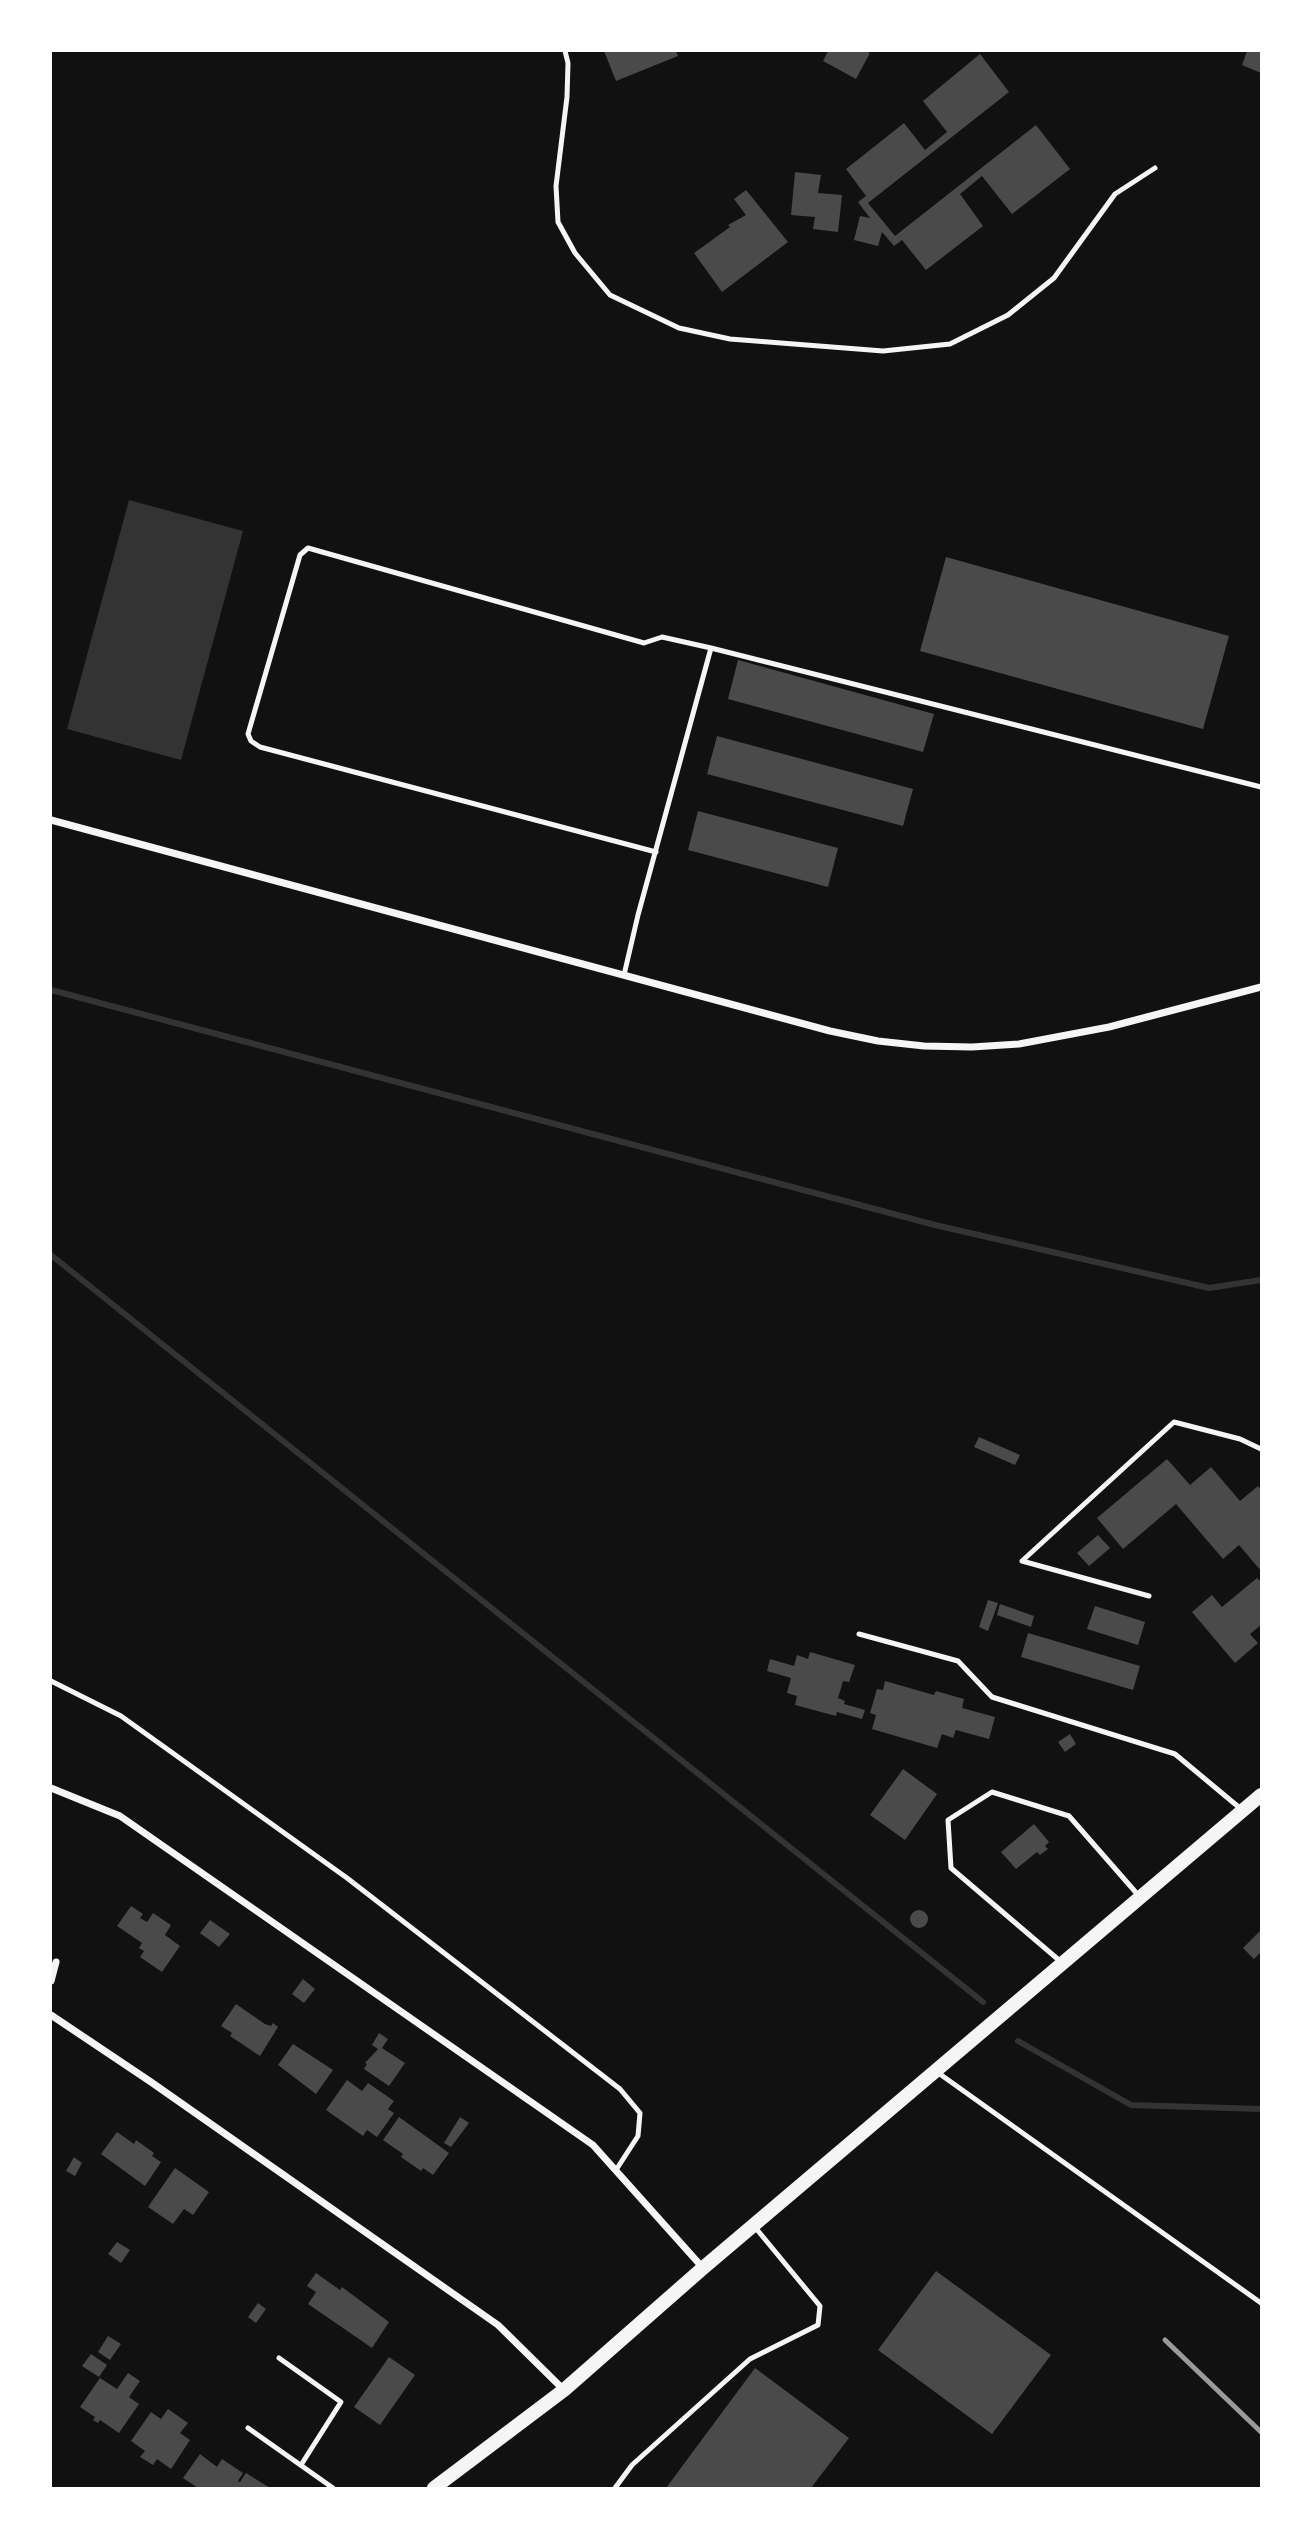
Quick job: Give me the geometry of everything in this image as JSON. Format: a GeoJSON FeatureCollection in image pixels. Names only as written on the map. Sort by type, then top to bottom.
{"type":"FeatureCollection","features":[{"type":"Feature","properties":{"kind":"main road"},"geometry":{"type":"LineString","coordinates":[[433,2488],[564,2390],[703,2268],[1261,1796]]}},
{"type":"Feature","properties":{"kind":"street"},"geometry":{"type":"LineString","coordinates":[[51,820],[842,1034],[913,1045],[972,1048],[1064,1037],[1261,987]]}},
{"type":"Feature","properties":{"kind":"street"},"geometry":{"type":"LineString","coordinates":[[51,1788],[120,1816],[593,2145],[703,2268]]}},
{"type":"Feature","properties":{"kind":"street"},"geometry":{"type":"LineString","coordinates":[[51,1981],[56,1962]]}},
{"type":"Feature","properties":{"kind":"street"},"geometry":{"type":"LineString","coordinates":[[51,2015],[498,2325],[564,2390]]}},
{"type":"Feature","properties":{"kind":"lane"},"geometry":{"type":"LineString","coordinates":[[565,51],[568,63],[568,97],[556,186],[558,222],[575,253],[610,295],[680,328],[730,339],[883,351],[950,344],[1008,315],[1054,278],[1115,194],[1155,168]]}},
{"type":"Feature","properties":{"kind":"lane"},"geometry":{"type":"LineString","coordinates":[[656,852],[260,747],[251,741],[248,734],[300,555],[308,548],[644,643],[662,637],[711,648],[1261,787]]}},
{"type":"Feature","properties":{"kind":"lane"},"geometry":{"type":"LineString","coordinates":[[624,975],[711,648]]}},
{"type":"Feature","properties":{"kind":"lane"},"geometry":{"type":"LineString","coordinates":[[1149,1596],[1023,1561],[1174,1422],[1241,1439],[1261,1449]]}},
{"type":"Feature","properties":{"kind":"lane"},"geometry":{"type":"LineString","coordinates":[[859,1634],[958,1661],[992,1697],[1175,1754],[1243,1811]]}},
{"type":"Feature","properties":{"kind":"lane"},"geometry":{"type":"LineString","coordinates":[[51,1681],[121,1716],[336,1870],[620,2089],[640,2113],[638,2136],[616,2170]]}},
{"type":"Feature","properties":{"kind":"lane"},"geometry":{"type":"LineString","coordinates":[[1063,1964],[951,1868],[948,1820],[992,1792],[1069,1816],[1141,1898]]}},
{"type":"Feature","properties":{"kind":"lane"},"geometry":{"type":"LineString","coordinates":[[937,2072],[1261,2303]]}},
{"type":"Feature","properties":{"kind":"lane"},"geometry":{"type":"LineString","coordinates":[[615,2488],[632,2465],[750,2359],[818,2325],[820,2306],[754,2226]]}},
{"type":"Feature","properties":{"kind":"lane"},"geometry":{"type":"LineString","coordinates":[[279,2358],[341,2402],[301,2465]]}},
{"type":"Feature","properties":{"kind":"lane"},"geometry":{"type":"LineString","coordinates":[[248,2428],[333,2488]]}},
{"type":"Feature","properties":{"kind":"shaded area"},"geometry":{"type":"Polygon","coordinates":[[[129,500],[243,531],[181,760],[67,729],[129,500]]]}},
{"type":"Feature","properties":{"kind":"building"},"geometry":{"type":"Polygon","coordinates":[[[604,51],[676,51],[678,56],[616,81],[604,51]]]}},
{"type":"Feature","properties":{"kind":"building"},"geometry":{"type":"Polygon","coordinates":[[[828,51],[870,53],[856,79],[823,61],[828,51]]]}},
{"type":"Feature","properties":{"kind":"building"},"geometry":{"type":"Polygon","coordinates":[[[1247,51],[1261,51],[1261,73],[1242,65],[1247,51]]]}},
{"type":"Feature","properties":{"kind":"building"},"geometry":{"type":"Polygon","coordinates":[[[980,54],[1009,92],[868,203],[895,236],[1036,125],[1070,169],[1012,214],[982,176],[960,194],[983,226],[926,270],[902,240],[894,246],[882,232],[878,246],[854,240],[860,216],[870,218],[858,202],[866,196],[846,169],[904,123],[925,150],[947,132],[923,101],[980,54]]]}},
{"type":"Feature","properties":{"kind":"building"},"geometry":{"type":"Polygon","coordinates":[[[795,172],[821,175],[818,193],[842,195],[838,232],[813,229],[815,217],[791,215],[795,172]]]}},
{"type":"Feature","properties":{"kind":"building"},"geometry":{"type":"Polygon","coordinates":[[[746,190],[788,242],[722,292],[694,253],[730,227],[728,225],[746,215],[734,199],[746,190]]]}},
{"type":"Feature","properties":{"kind":"building"},"geometry":{"type":"Polygon","coordinates":[[[946,557],[1229,636],[1203,729],[920,651],[946,557]]]}},
{"type":"Feature","properties":{"kind":"building"},"geometry":{"type":"Polygon","coordinates":[[[738,660],[934,714],[923,752],[728,699],[738,660]]]}},
{"type":"Feature","properties":{"kind":"building"},"geometry":{"type":"Polygon","coordinates":[[[717,736],[913,789],[903,826],[707,774],[717,736]]]}},
{"type":"Feature","properties":{"kind":"building"},"geometry":{"type":"Polygon","coordinates":[[[698,811],[838,848],[828,887],[688,850],[698,811]]]}},
{"type":"Feature","properties":{"kind":"building"},"geometry":{"type":"Polygon","coordinates":[[[979,1437],[1020,1455],[1015,1465],[974,1447],[979,1437]]]}},
{"type":"Feature","properties":{"kind":"building"},"geometry":{"type":"Polygon","coordinates":[[[1167,1459],[1190,1485],[1211,1467],[1240,1501],[1258,1486],[1261,1490],[1261,1571],[1239,1545],[1223,1559],[1176,1504],[1123,1549],[1097,1518],[1167,1459]]]}},
{"type":"Feature","properties":{"kind":"building"},"geometry":{"type":"Polygon","coordinates":[[[1098,1535],[1110,1548],[1089,1566],[1077,1553],[1098,1535]]]}},
{"type":"Feature","properties":{"kind":"building"},"geometry":{"type":"Polygon","coordinates":[[[1257,1578],[1261,1582],[1261,1625],[1250,1634],[1258,1643],[1235,1663],[1192,1612],[1212,1595],[1222,1607],[1257,1578]]]}},
{"type":"Feature","properties":{"kind":"building"},"geometry":{"type":"Polygon","coordinates":[[[988,1600],[998,1603],[988,1631],[979,1627],[988,1600]]]}},
{"type":"Feature","properties":{"kind":"building"},"geometry":{"type":"Polygon","coordinates":[[[1000,1604],[1034,1616],[1031,1627],[997,1615],[1000,1604]]]}},
{"type":"Feature","properties":{"kind":"building"},"geometry":{"type":"Polygon","coordinates":[[[1095,1606],[1145,1622],[1138,1645],[1087,1629],[1095,1606]]]}},
{"type":"Feature","properties":{"kind":"building"},"geometry":{"type":"Polygon","coordinates":[[[1028,1633],[1140,1666],[1133,1690],[1021,1657],[1028,1633]]]}},
{"type":"Feature","properties":{"kind":"building"},"geometry":{"type":"Polygon","coordinates":[[[810,1652],[855,1665],[849,1682],[843,1681],[838,1698],[845,1701],[844,1704],[865,1710],[862,1719],[837,1712],[836,1716],[795,1705],[797,1696],[787,1693],[791,1678],[767,1671],[770,1659],[794,1666],[797,1655],[808,1659],[810,1652]]]}},
{"type":"Feature","properties":{"kind":"building"},"geometry":{"type":"Polygon","coordinates":[[[885,1681],[934,1695],[936,1691],[964,1699],[962,1708],[995,1717],[989,1739],[956,1730],[953,1738],[942,1734],[937,1748],[872,1729],[876,1715],[870,1713],[877,1689],[883,1690],[885,1681]]]}},
{"type":"Feature","properties":{"kind":"building"},"geometry":{"type":"Polygon","coordinates":[[[1070,1734],[1076,1744],[1065,1752],[1058,1742],[1070,1734]]]}},
{"type":"Feature","properties":{"kind":"building"},"geometry":{"type":"Polygon","coordinates":[[[903,1769],[937,1794],[905,1840],[870,1815],[903,1769]]]}},
{"type":"Feature","properties":{"kind":"building"},"geometry":{"type":"Polygon","coordinates":[[[1034,1824],[1049,1842],[1045,1846],[1048,1849],[1040,1855],[1037,1852],[1016,1869],[1001,1852],[1034,1824]]]}},
{"type":"Feature","properties":{"kind":"building"},"geometry":{"type":"Polygon","coordinates":[[[131,1906],[143,1914],[140,1918],[147,1922],[153,1913],[171,1925],[165,1935],[180,1946],[162,1972],[140,1957],[144,1951],[139,1948],[142,1943],[117,1926],[131,1906]]]}},
{"type":"Feature","properties":{"kind":"building"},"geometry":{"type":"Polygon","coordinates":[[[915,1910],[923,1910],[928,1919],[926,1926],[915,1928],[910,1923],[910,1915],[915,1910]]]}},
{"type":"Feature","properties":{"kind":"building"},"geometry":{"type":"Polygon","coordinates":[[[210,1920],[230,1934],[219,1947],[200,1933],[210,1920]]]}},
{"type":"Feature","properties":{"kind":"building"},"geometry":{"type":"Polygon","coordinates":[[[1261,1930],[1261,1952],[1254,1959],[1243,1948],[1261,1930]]]}},
{"type":"Feature","properties":{"kind":"building"},"geometry":{"type":"Polygon","coordinates":[[[303,1979],[315,1989],[304,2003],[292,1994],[303,1979]]]}},
{"type":"Feature","properties":{"kind":"building"},"geometry":{"type":"Polygon","coordinates":[[[236,2004],[265,2024],[271,2026],[273,2023],[278,2027],[260,2056],[230,2036],[232,2033],[221,2026],[236,2004]]]}},
{"type":"Feature","properties":{"kind":"building"},"geometry":{"type":"Polygon","coordinates":[[[379,2033],[388,2039],[382,2048],[405,2063],[389,2086],[364,2069],[367,2064],[365,2063],[378,2049],[372,2045],[379,2033]]]}},
{"type":"Feature","properties":{"kind":"building"},"geometry":{"type":"Polygon","coordinates":[[[293,2044],[333,2070],[316,2094],[278,2065],[293,2044]]]}},
{"type":"Feature","properties":{"kind":"building"},"geometry":{"type":"Polygon","coordinates":[[[347,2080],[362,2091],[368,2083],[394,2101],[388,2109],[394,2113],[377,2137],[367,2130],[363,2136],[326,2110],[347,2080]]]}},
{"type":"Feature","properties":{"kind":"building"},"geometry":{"type":"Polygon","coordinates":[[[399,2117],[449,2153],[433,2175],[423,2168],[421,2171],[401,2157],[403,2154],[383,2140],[399,2117]]]}},
{"type":"Feature","properties":{"kind":"building"},"geometry":{"type":"Polygon","coordinates":[[[460,2117],[469,2123],[451,2147],[444,2143],[460,2117]]]}},
{"type":"Feature","properties":{"kind":"building"},"geometry":{"type":"Polygon","coordinates":[[[117,2132],[134,2144],[136,2140],[154,2153],[152,2156],[161,2162],[145,2186],[101,2154],[117,2132]]]}},
{"type":"Feature","properties":{"kind":"building"},"geometry":{"type":"Polygon","coordinates":[[[74,2157],[82,2163],[75,2176],[66,2171],[74,2157]]]}},
{"type":"Feature","properties":{"kind":"building"},"geometry":{"type":"Polygon","coordinates":[[[175,2168],[209,2192],[193,2215],[184,2209],[173,2224],[148,2207],[175,2168]]]}},
{"type":"Feature","properties":{"kind":"building"},"geometry":{"type":"Polygon","coordinates":[[[117,2242],[130,2250],[121,2263],[108,2254],[117,2242]]]}},
{"type":"Feature","properties":{"kind":"building"},"geometry":{"type":"Polygon","coordinates":[[[936,2271],[1051,2355],[992,2434],[878,2350],[936,2271]]]}},
{"type":"Feature","properties":{"kind":"building"},"geometry":{"type":"Polygon","coordinates":[[[316,2273],[340,2290],[342,2287],[389,2322],[372,2348],[308,2304],[316,2292],[307,2286],[316,2273]]]}},
{"type":"Feature","properties":{"kind":"building"},"geometry":{"type":"Polygon","coordinates":[[[258,2303],[266,2309],[256,2323],[248,2317],[258,2303]]]}},
{"type":"Feature","properties":{"kind":"building"},"geometry":{"type":"Polygon","coordinates":[[[108,2336],[121,2344],[110,2360],[98,2352],[108,2336]]]}},
{"type":"Feature","properties":{"kind":"building"},"geometry":{"type":"Polygon","coordinates":[[[91,2354],[107,2365],[99,2377],[82,2366],[91,2354]]]}},
{"type":"Feature","properties":{"kind":"building"},"geometry":{"type":"Polygon","coordinates":[[[389,2357],[415,2375],[380,2425],[354,2407],[389,2357]]]}},
{"type":"Feature","properties":{"kind":"building"},"geometry":{"type":"Polygon","coordinates":[[[755,2368],[849,2438],[811,2488],[666,2488],[755,2368]]]}},
{"type":"Feature","properties":{"kind":"building"},"geometry":{"type":"Polygon","coordinates":[[[128,2373],[140,2381],[129,2397],[139,2404],[119,2433],[100,2420],[98,2423],[93,2420],[95,2417],[80,2407],[100,2378],[117,2389],[128,2373]]]}},
{"type":"Feature","properties":{"kind":"building"},"geometry":{"type":"Polygon","coordinates":[[[168,2409],[188,2423],[180,2433],[190,2440],[171,2469],[157,2459],[153,2465],[140,2457],[145,2451],[131,2441],[151,2412],[161,2419],[168,2409]]]}},
{"type":"Feature","properties":{"kind":"building"},"geometry":{"type":"Polygon","coordinates":[[[200,2454],[217,2467],[222,2459],[243,2473],[238,2481],[240,2482],[246,2473],[270,2488],[198,2488],[183,2478],[200,2454]]]}},
{"type":"Feature","properties":{"kind":"waterway"},"geometry":{"type":"LineString","coordinates":[[51,990],[935,1225],[1209,1288],[1261,1280]]}},
{"type":"Feature","properties":{"kind":"waterway"},"geometry":{"type":"LineString","coordinates":[[51,1255],[983,2002]]}},
{"type":"Feature","properties":{"kind":"waterway"},"geometry":{"type":"LineString","coordinates":[[1018,2041],[1131,2105],[1261,2109]]}},
{"type":"Feature","properties":{"kind":"railway"},"geometry":{"type":"LineString","coordinates":[[1165,2340],[1261,2432]]}}]}
